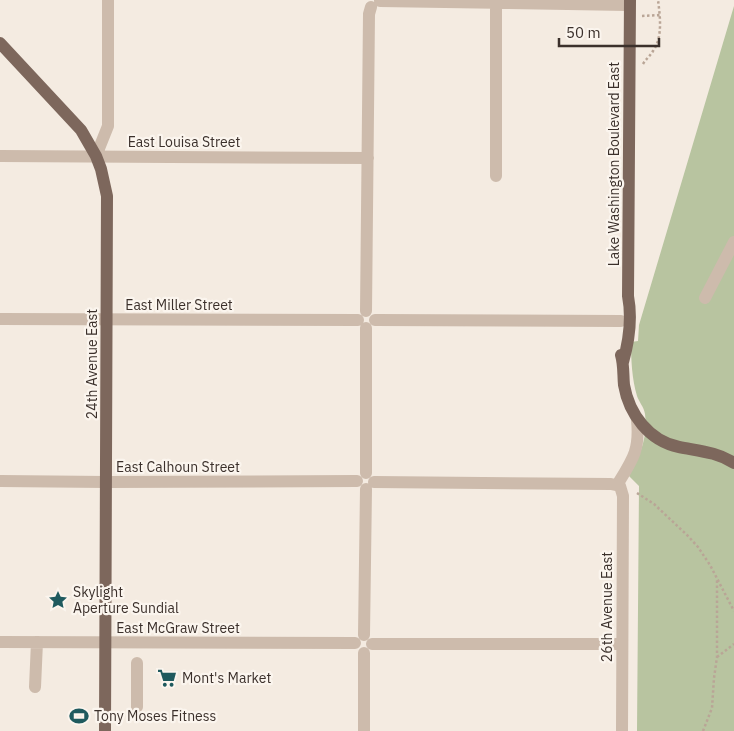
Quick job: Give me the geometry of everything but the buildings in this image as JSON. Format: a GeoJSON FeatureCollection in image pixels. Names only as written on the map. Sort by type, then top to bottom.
{"type":"FeatureCollection","features":[{"type":"Feature","properties":{"kind":"main road","name":"Lake Washington Boulevard East"},"geometry":{"type":"LineString","coordinates":[[623,362],[630,308],[628,296],[630,81],[629,32],[627,29],[628,2]]}},
{"type":"Feature","properties":{"kind":"main road","name":"24th Avenue East"},"geometry":{"type":"LineString","coordinates":[[0,43],[81,130],[96,156],[107,196],[105,731]]}},
{"type":"Feature","properties":{"kind":"main road","name":"Lake Washington Boulevard East"},"geometry":{"type":"LineString","coordinates":[[621,321],[628,296]]}},
{"type":"Feature","properties":{"kind":"main road"},"geometry":{"type":"LineString","coordinates":[[621,321],[619,349],[623,362],[624,385],[637,420],[647,430],[667,444],[708,451],[734,463]]}},
{"type":"Feature","properties":{"kind":"street"},"geometry":{"type":"LineString","coordinates":[[96,156],[108,126],[108,0]]}},
{"type":"Feature","properties":{"kind":"street"},"geometry":{"type":"LineString","coordinates":[[364,731],[369,14],[374,2],[628,2]]}},
{"type":"Feature","properties":{"kind":"street"},"geometry":{"type":"LineString","coordinates":[[496,2],[496,176]]}},
{"type":"Feature","properties":{"kind":"street","name":"East Louisa Street"},"geometry":{"type":"LineString","coordinates":[[0,156],[368,158]]}},
{"type":"Feature","properties":{"kind":"street"},"geometry":{"type":"LineString","coordinates":[[705,298],[734,242]]}},
{"type":"Feature","properties":{"kind":"street","name":"East Miller Street"},"geometry":{"type":"LineString","coordinates":[[0,319],[621,321]]}},
{"type":"Feature","properties":{"kind":"street"},"geometry":{"type":"LineString","coordinates":[[614,484],[636,450],[639,438],[637,420]]}},
{"type":"Feature","properties":{"kind":"street","name":"East Calhoun Street"},"geometry":{"type":"LineString","coordinates":[[0,481],[365,481],[614,484]]}},
{"type":"Feature","properties":{"kind":"street","name":"26th Avenue East"},"geometry":{"type":"LineString","coordinates":[[614,484],[620,486],[623,496],[622,731]]}},
{"type":"Feature","properties":{"kind":"street","name":"East McGraw Street"},"geometry":{"type":"LineString","coordinates":[[0,642],[622,644]]}},
{"type":"Feature","properties":{"kind":"street"},"geometry":{"type":"LineString","coordinates":[[35,687],[37,642]]}},
{"type":"Feature","properties":{"kind":"street"},"geometry":{"type":"LineString","coordinates":[[137,663],[137,707]]}},
{"type":"Feature","properties":{"kind":"path"},"geometry":{"type":"LineString","coordinates":[[644,64],[654,50],[658,40],[660,15],[658,0]]}},
{"type":"Feature","properties":{"kind":"path"},"geometry":{"type":"LineString","coordinates":[[640,16],[660,15]]}},
{"type":"Feature","properties":{"kind":"path"},"geometry":{"type":"LineString","coordinates":[[637,493],[654,504],[688,536],[710,565],[734,611]]}},
{"type":"Feature","properties":{"kind":"path"},"geometry":{"type":"LineString","coordinates":[[703,731],[712,708],[717,657],[717,579]]}},
{"type":"Feature","properties":{"kind":"path"},"geometry":{"type":"LineString","coordinates":[[717,657],[734,644]]}},
{"type":"Feature","properties":{"kind":"green space"},"geometry":{"type":"Polygon","coordinates":[[[734,6],[734,731],[637,731],[639,486],[629,476],[642,446],[646,422],[634,383],[631,342],[638,341],[639,325],[734,6]]]}},
{"type":"Feature","properties":{"kind":"place","name":"Skylight Aperture Sundial"},"geometry":{"type":"Point","coordinates":[58,600]}},
{"type":"Feature","properties":{"kind":"place","name":"Mont's Market"},"geometry":{"type":"Point","coordinates":[167,678]}},
{"type":"Feature","properties":{"kind":"place","name":"Tony Moses Fitness"},"geometry":{"type":"Point","coordinates":[79,716]}}]}
